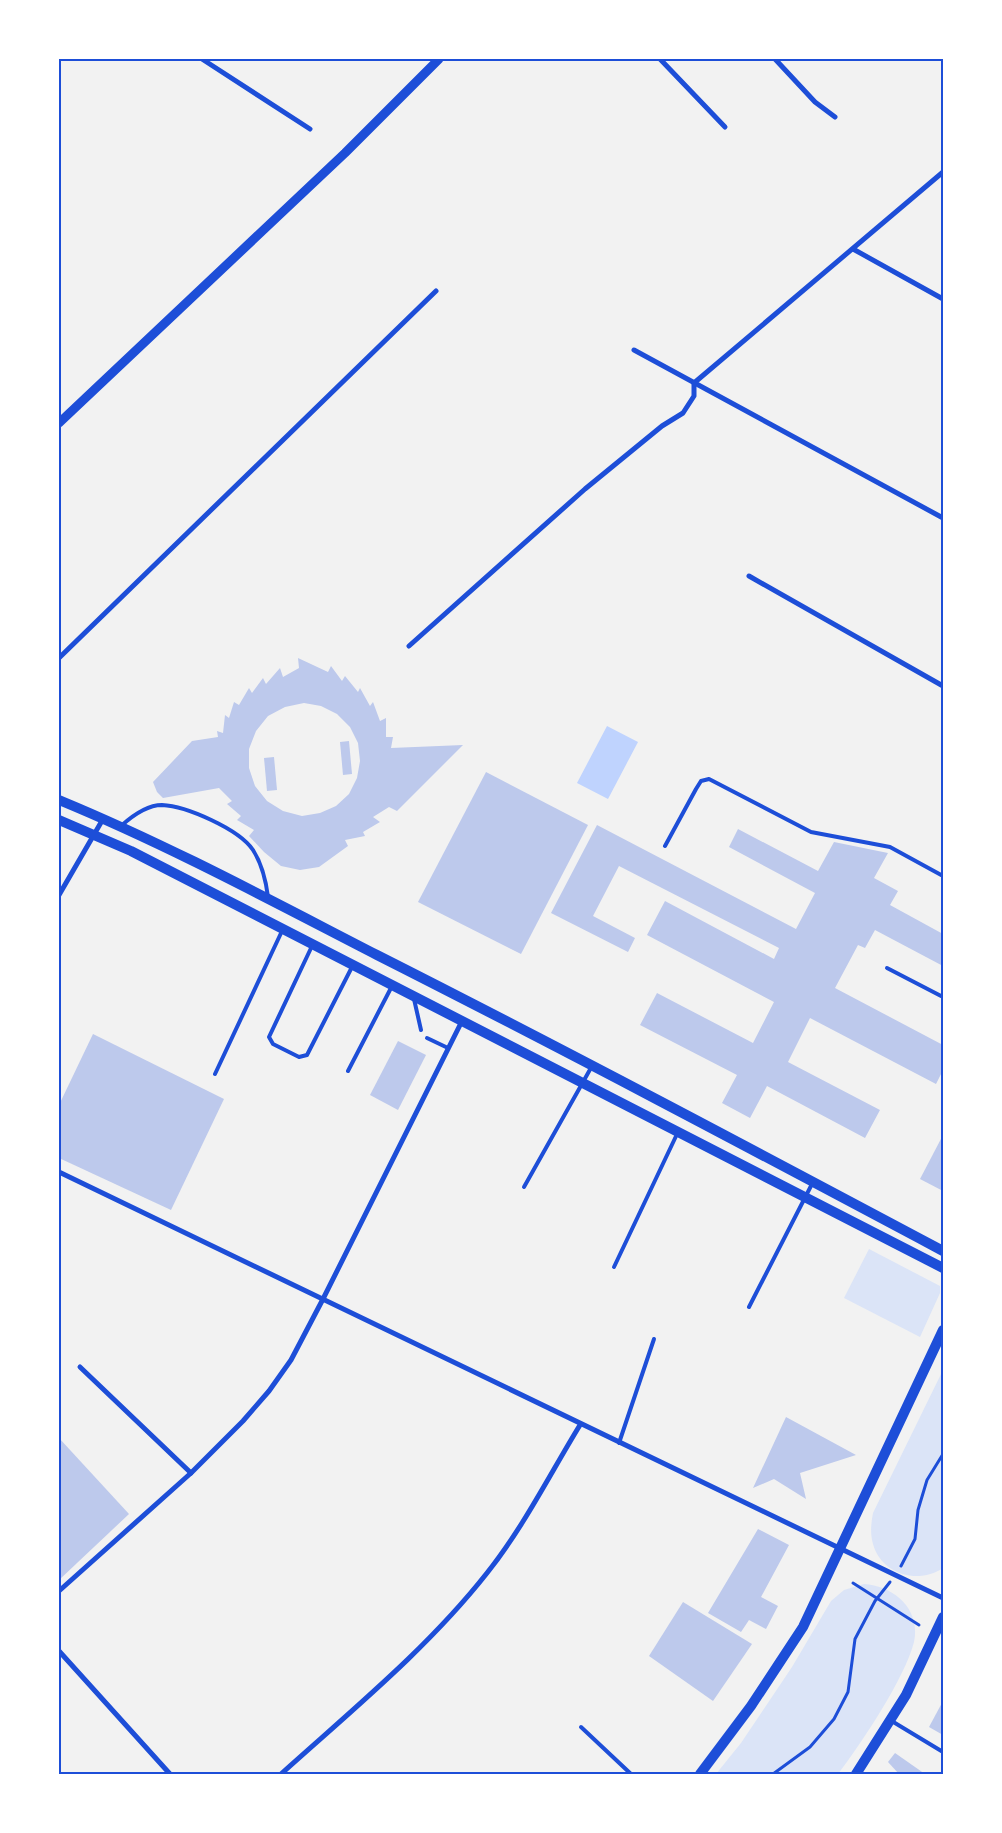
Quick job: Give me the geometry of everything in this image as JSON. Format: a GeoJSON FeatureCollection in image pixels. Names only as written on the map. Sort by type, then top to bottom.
{"type":"FeatureCollection","features":[{"type":"Feature","properties":{"kind":"main road"},"geometry":{"type":"LineString","coordinates":[[59,800],[121,826],[268,899],[943,1250]]}},
{"type":"Feature","properties":{"kind":"main road"},"geometry":{"type":"LineString","coordinates":[[59,820],[95,835],[313,944],[943,1268]]}},
{"type":"Feature","properties":{"kind":"main road"},"geometry":{"type":"LineString","coordinates":[[700,1774],[751,1706],[803,1627],[942,1333]]}},
{"type":"Feature","properties":{"kind":"main road"},"geometry":{"type":"LineString","coordinates":[[856,1774],[906,1694],[943,1617]]}},
{"type":"Feature","properties":{"kind":"street"},"geometry":{"type":"LineString","coordinates":[[202,59],[310,129]]}},
{"type":"Feature","properties":{"kind":"street"},"geometry":{"type":"LineString","coordinates":[[59,423],[344,153],[439,59]]}},
{"type":"Feature","properties":{"kind":"street"},"geometry":{"type":"LineString","coordinates":[[660,59],[725,127]]}},
{"type":"Feature","properties":{"kind":"street"},"geometry":{"type":"LineString","coordinates":[[775,59],[815,102],[835,117]]}},
{"type":"Feature","properties":{"kind":"street"},"geometry":{"type":"LineString","coordinates":[[409,646],[585,489],[662,426],[683,413],[694,396],[694,383],[943,172]]}},
{"type":"Feature","properties":{"kind":"street"},"geometry":{"type":"LineString","coordinates":[[852,249],[943,300]]}},
{"type":"Feature","properties":{"kind":"street"},"geometry":{"type":"LineString","coordinates":[[59,658],[436,291]]}},
{"type":"Feature","properties":{"kind":"street"},"geometry":{"type":"LineString","coordinates":[[634,350],[943,518]]}},
{"type":"Feature","properties":{"kind":"street"},"geometry":{"type":"LineString","coordinates":[[749,576],[943,686]]}},
{"type":"Feature","properties":{"kind":"street"},"geometry":{"type":"LineString","coordinates":[[59,895],[104,818]]}},
{"type":"Feature","properties":{"kind":"street"},"geometry":{"type":"LineString","coordinates":[[59,1592],[191,1473],[243,1421],[269,1391],[291,1360],[462,1022]]}},
{"type":"Feature","properties":{"kind":"street"},"geometry":{"type":"LineString","coordinates":[[59,1172],[580,1425],[943,1598]]}},
{"type":"Feature","properties":{"kind":"street"},"geometry":{"type":"LineString","coordinates":[[80,1366],[191,1473]]}},
{"type":"Feature","properties":{"kind":"street"},"geometry":{"type":"LineString","coordinates":[[281,1774],[392,1674],[466,1599],[489,1571],[528,1513],[580,1425]]}},
{"type":"Feature","properties":{"kind":"street"},"geometry":{"type":"LineString","coordinates":[[59,1650],[170,1774]]}},
{"type":"Feature","properties":{"kind":"lane"},"geometry":{"type":"LineString","coordinates":[[665,846],[701,781],[709,779],[811,832],[890,847],[943,876]]}},
{"type":"Feature","properties":{"kind":"lane"},"geometry":{"type":"LineString","coordinates":[[121,826],[144,810],[160,805],[190,811],[214,822],[243,840],[253,850],[265,876],[268,899]]}},
{"type":"Feature","properties":{"kind":"lane"},"geometry":{"type":"LineString","coordinates":[[215,1074],[283,929]]}},
{"type":"Feature","properties":{"kind":"lane"},"geometry":{"type":"LineString","coordinates":[[313,944],[269,1035],[273,1044],[299,1057],[307,1055],[353,965]]}},
{"type":"Feature","properties":{"kind":"lane"},"geometry":{"type":"LineString","coordinates":[[887,968],[943,997]]}},
{"type":"Feature","properties":{"kind":"lane"},"geometry":{"type":"LineString","coordinates":[[348,1071],[392,986]]}},
{"type":"Feature","properties":{"kind":"lane"},"geometry":{"type":"LineString","coordinates":[[413,996],[421,1030]]}},
{"type":"Feature","properties":{"kind":"lane"},"geometry":{"type":"LineString","coordinates":[[428,1038],[448,1048]]}},
{"type":"Feature","properties":{"kind":"lane"},"geometry":{"type":"LineString","coordinates":[[524,1187],[592,1066]]}},
{"type":"Feature","properties":{"kind":"lane"},"geometry":{"type":"LineString","coordinates":[[614,1267],[678,1132]]}},
{"type":"Feature","properties":{"kind":"lane"},"geometry":{"type":"LineString","coordinates":[[749,1307],[812,1182]]}},
{"type":"Feature","properties":{"kind":"lane"},"geometry":{"type":"LineString","coordinates":[[619,1443],[654,1339]]}},
{"type":"Feature","properties":{"kind":"lane"},"geometry":{"type":"LineString","coordinates":[[890,1720],[943,1752]]}},
{"type":"Feature","properties":{"kind":"lane"},"geometry":{"type":"LineString","coordinates":[[580,1727],[631,1774]]}},
{"type":"Feature","properties":{"kind":"path"},"geometry":{"type":"LineString","coordinates":[[773,1774],[810,1748],[834,1719],[848,1692],[855,1639],[877,1598],[896,1575],[915,1539],[918,1510],[927,1480],[942,1455]]}},
{"type":"Feature","properties":{"kind":"path"},"geometry":{"type":"LineString","coordinates":[[853,1583],[919,1625]]}},
{"type":"Feature","properties":{"kind":"shaded area"},"geometry":{"type":"Polygon","coordinates":[[[869,1249],[940,1286],[940,1293],[920,1337],[844,1298],[869,1249]]]}},
{"type":"Feature","properties":{"kind":"shaded area"},"geometry":{"type":"Polygon","coordinates":[[[943,1370],[943,1568],[923,1576],[912,1576],[892,1569],[877,1554],[871,1536],[872,1517],[943,1370]]]}},
{"type":"Feature","properties":{"kind":"shaded area"},"geometry":{"type":"Polygon","coordinates":[[[864,1584],[885,1589],[903,1601],[913,1619],[915,1630],[914,1642],[902,1674],[892,1692],[870,1729],[838,1774],[716,1774],[741,1743],[792,1667],[831,1601],[844,1590],[864,1584]]]}},
{"type":"Feature","properties":{"kind":"water"},"geometry":{"type":"Polygon","coordinates":[[[607,726],[638,742],[608,799],[577,783],[607,726]]]}},
{"type":"Feature","properties":{"kind":"building"},"geometry":{"type":"Polygon","coordinates":[[[298,658],[328,672],[331,666],[342,681],[345,676],[358,692],[360,688],[370,706],[373,702],[380,721],[386,718],[386,737],[393,737],[391,748],[463,745],[397,811],[389,807],[373,817],[380,822],[363,832],[365,836],[345,840],[348,846],[319,867],[300,870],[281,866],[264,852],[249,836],[254,830],[237,820],[241,816],[227,804],[232,801],[219,788],[163,798],[157,792],[153,782],[192,741],[218,737],[217,731],[223,733],[225,715],[229,718],[234,702],[239,705],[249,688],[252,693],[263,678],[266,684],[280,668],[283,677],[299,668],[298,658]],[[304,703],[285,707],[268,716],[256,731],[249,749],[249,768],[255,786],[267,801],[283,811],[302,816],[320,813],[336,806],[349,794],[357,778],[360,761],[358,743],[350,727],[337,714],[321,706],[304,703]]]}},
{"type":"Feature","properties":{"kind":"building"},"geometry":{"type":"Polygon","coordinates":[[[349,741],[352,774],[343,775],[340,742],[349,741]]]}},
{"type":"Feature","properties":{"kind":"building"},"geometry":{"type":"Polygon","coordinates":[[[274,757],[277,790],[267,791],[264,758],[274,757]]]}},
{"type":"Feature","properties":{"kind":"building"},"geometry":{"type":"Polygon","coordinates":[[[486,772],[588,825],[521,954],[418,902],[486,772]]]}},
{"type":"Feature","properties":{"kind":"building"},"geometry":{"type":"Polygon","coordinates":[[[597,825],[796,929],[815,893],[729,847],[738,829],[818,871],[834,842],[888,853],[874,878],[898,891],[890,905],[943,934],[943,966],[875,930],[865,948],[858,945],[835,988],[943,1045],[943,1070],[936,1084],[810,1018],[788,1062],[880,1110],[865,1138],[767,1086],[750,1118],[722,1103],[737,1075],[640,1025],[657,993],[753,1043],[774,1002],[647,935],[665,901],[774,959],[779,948],[619,866],[593,916],[635,938],[628,952],[551,913],[597,825]]]}},
{"type":"Feature","properties":{"kind":"building"},"geometry":{"type":"Polygon","coordinates":[[[93,1034],[224,1099],[171,1210],[59,1158],[59,1105],[93,1034]]]}},
{"type":"Feature","properties":{"kind":"building"},"geometry":{"type":"Polygon","coordinates":[[[398,1041],[426,1055],[398,1110],[370,1095],[398,1041]]]}},
{"type":"Feature","properties":{"kind":"building"},"geometry":{"type":"Polygon","coordinates":[[[943,1135],[943,1191],[920,1179],[943,1135]]]}},
{"type":"Feature","properties":{"kind":"building"},"geometry":{"type":"Polygon","coordinates":[[[786,1417],[856,1455],[800,1473],[806,1499],[774,1479],[753,1488],[786,1417]]]}},
{"type":"Feature","properties":{"kind":"building"},"geometry":{"type":"Polygon","coordinates":[[[59,1438],[129,1514],[59,1580],[59,1438]]]}},
{"type":"Feature","properties":{"kind":"building"},"geometry":{"type":"Polygon","coordinates":[[[758,1529],[789,1545],[761,1597],[778,1606],[766,1629],[749,1620],[741,1632],[708,1613],[758,1529]]]}},
{"type":"Feature","properties":{"kind":"building"},"geometry":{"type":"Polygon","coordinates":[[[683,1602],[752,1644],[713,1701],[649,1656],[683,1602]]]}},
{"type":"Feature","properties":{"kind":"building"},"geometry":{"type":"Polygon","coordinates":[[[943,1701],[943,1735],[929,1727],[943,1701]]]}},
{"type":"Feature","properties":{"kind":"building"},"geometry":{"type":"Polygon","coordinates":[[[895,1753],[925,1774],[899,1774],[888,1762],[895,1753]]]}}]}
